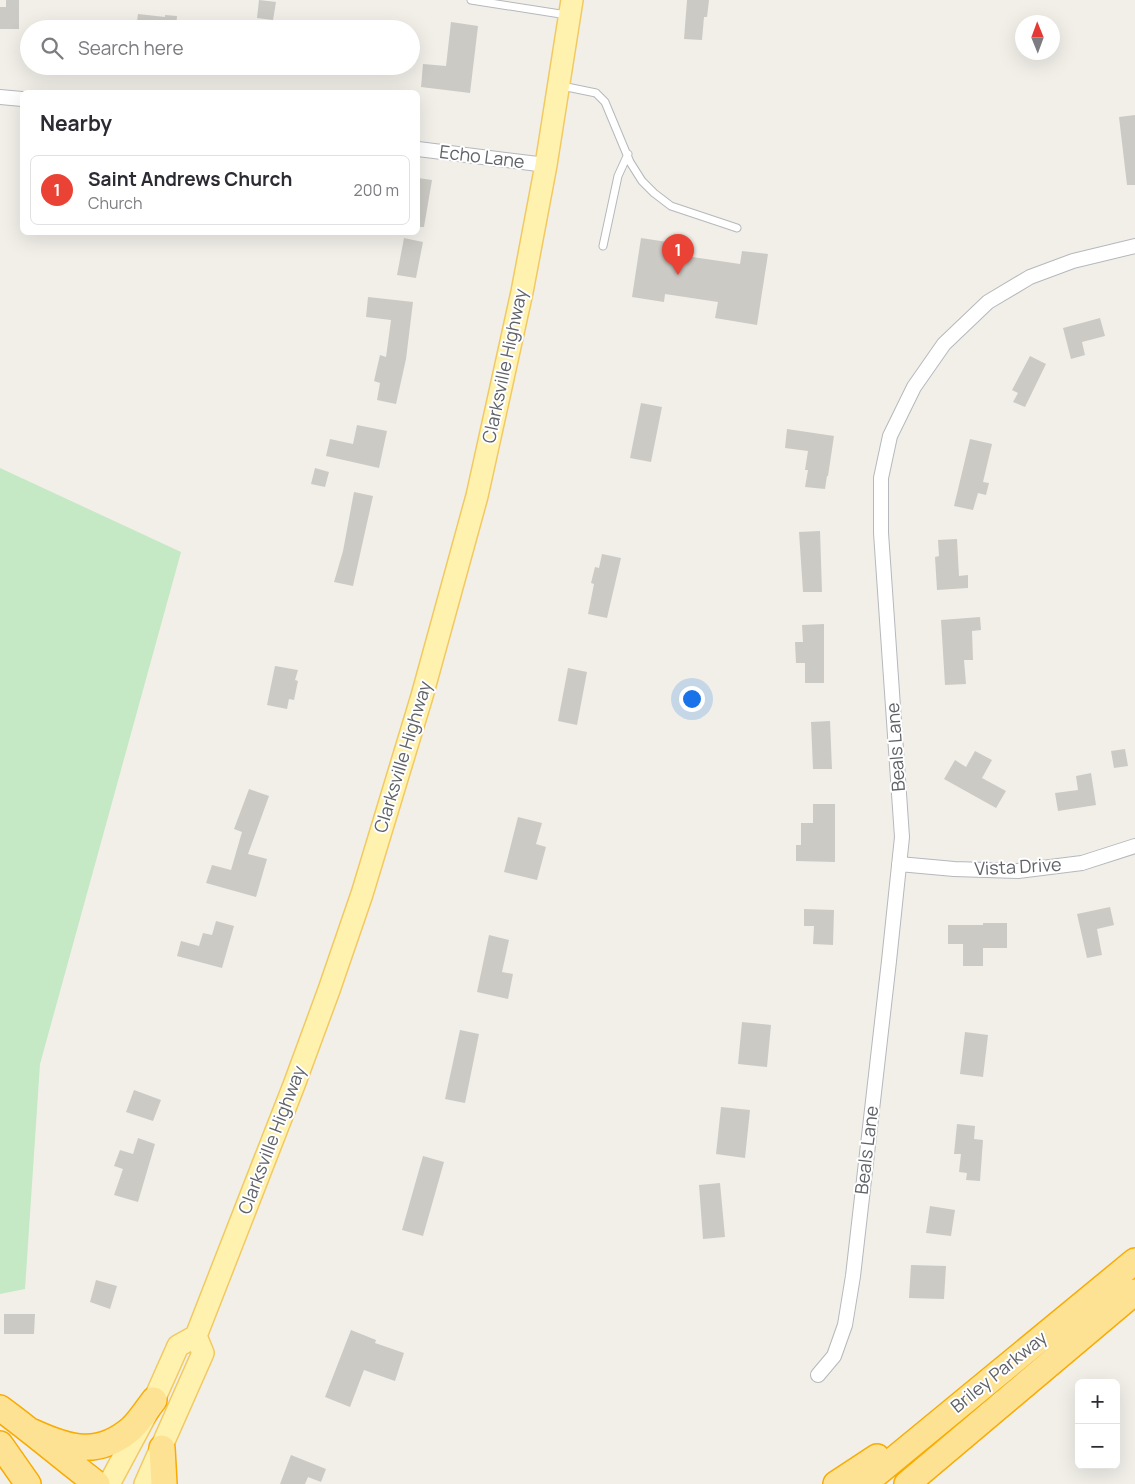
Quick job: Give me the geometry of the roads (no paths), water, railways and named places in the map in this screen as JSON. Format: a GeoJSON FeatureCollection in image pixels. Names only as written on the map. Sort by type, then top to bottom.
{"type":"FeatureCollection","features":[{"type":"Feature","properties":{"kind":"highway","name":"Briley Parkway"},"geometry":{"type":"LineString","coordinates":[[864,1484],[1135,1261]]}},
{"type":"Feature","properties":{"kind":"highway","name":"Briley Parkway"},"geometry":{"type":"LineString","coordinates":[[907,1484],[1135,1292]]}},
{"type":"Feature","properties":{"kind":"highway"},"geometry":{"type":"LineString","coordinates":[[33,1432],[58,1444],[83,1448],[108,1444],[132,1427],[154,1400]]}},
{"type":"Feature","properties":{"kind":"highway"},"geometry":{"type":"LineString","coordinates":[[836,1484],[965,1400]]}},
{"type":"Feature","properties":{"kind":"highway"},"geometry":{"type":"LineString","coordinates":[[0,1408],[97,1484]]}},
{"type":"Feature","properties":{"kind":"highway"},"geometry":{"type":"LineString","coordinates":[[0,1444],[28,1484]]}},
{"type":"Feature","properties":{"kind":"highway"},"geometry":{"type":"LineString","coordinates":[[162,1448],[164,1484]]}},
{"type":"Feature","properties":{"kind":"main road","name":"Clarksville Highway"},"geometry":{"type":"LineString","coordinates":[[196,1336],[329,990],[362,894],[405,754],[477,496],[522,292],[546,165],[571,8]]}},
{"type":"Feature","properties":{"kind":"main road"},"geometry":{"type":"LineString","coordinates":[[108,1484],[154,1400],[178,1346],[196,1336],[203,1353],[145,1484]]}},
{"type":"Feature","properties":{"kind":"street"},"geometry":{"type":"LineString","coordinates":[[0,97],[20,100]]}},
{"type":"Feature","properties":{"kind":"street","name":"Echo Lane"},"geometry":{"type":"LineString","coordinates":[[420,149],[546,165]]}},
{"type":"Feature","properties":{"kind":"street","name":"Beals Lane"},"geometry":{"type":"LineString","coordinates":[[818,1375],[834,1356],[845,1325],[902,837],[880,533],[881,478],[890,436],[914,387],[944,344],[988,302],[1030,277],[1073,261],[1135,246]]}},
{"type":"Feature","properties":{"kind":"street","name":"Vista Drive"},"geometry":{"type":"LineString","coordinates":[[899,864],[954,869],[1018,871],[1082,863],[1135,846]]}},
{"type":"Feature","properties":{"kind":"lane"},"geometry":{"type":"LineString","coordinates":[[470,0],[571,8]]}},
{"type":"Feature","properties":{"kind":"lane"},"geometry":{"type":"LineString","coordinates":[[559,85],[596,93],[606,102],[628,154],[642,181],[654,193],[672,206],[737,228]]}},
{"type":"Feature","properties":{"kind":"lane"},"geometry":{"type":"LineString","coordinates":[[603,246],[618,176],[628,154]]}},
{"type":"Feature","properties":{"kind":"place","name":"Saint Andrews Church"},"geometry":{"type":"Point","coordinates":[678,275]}}]}
